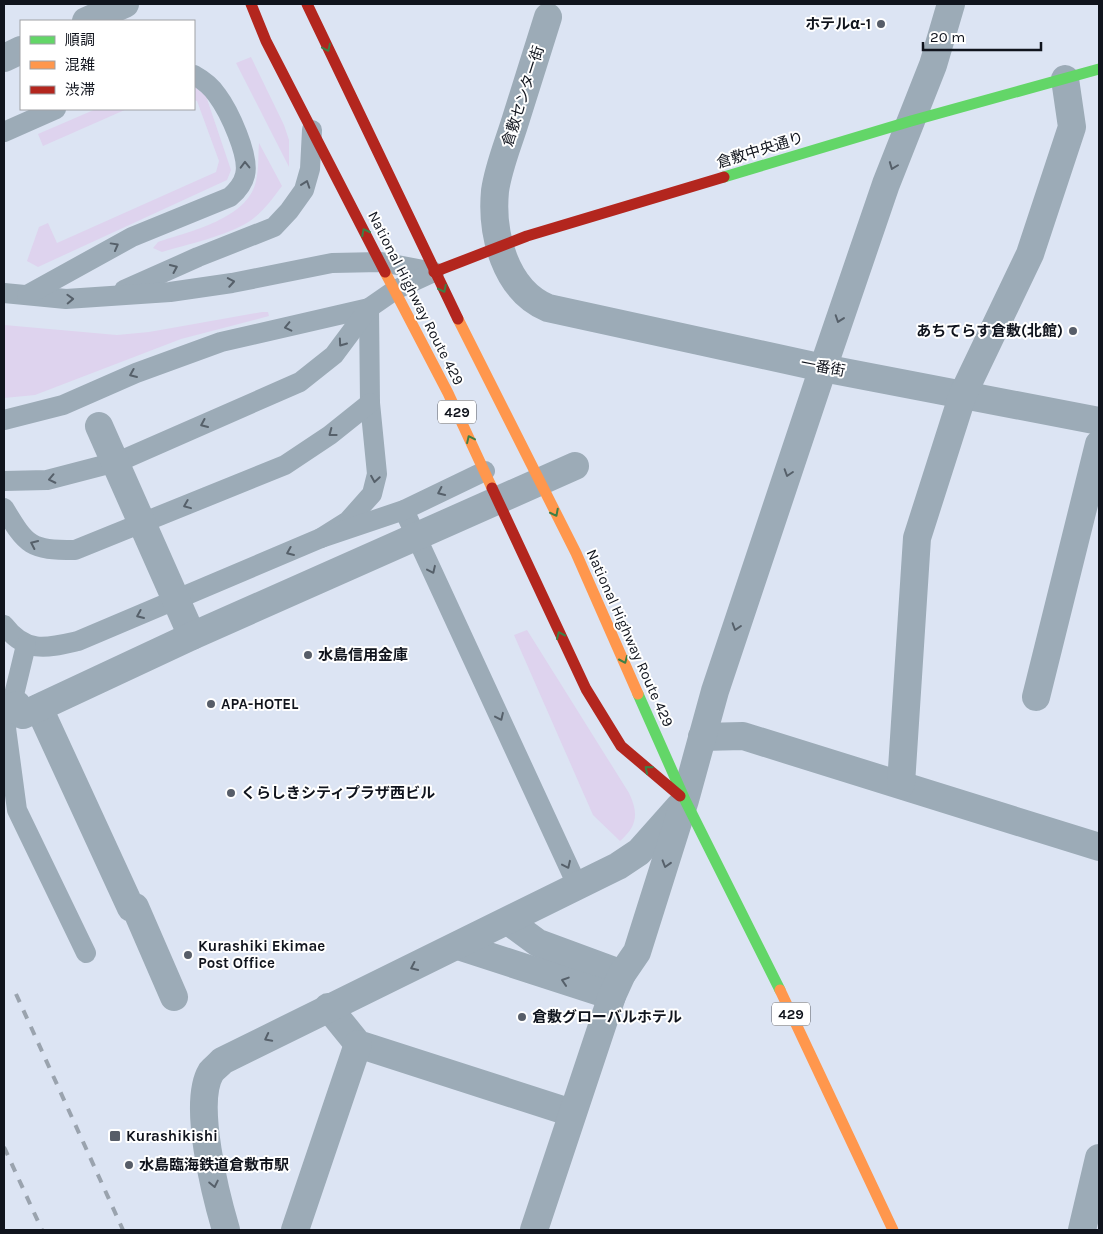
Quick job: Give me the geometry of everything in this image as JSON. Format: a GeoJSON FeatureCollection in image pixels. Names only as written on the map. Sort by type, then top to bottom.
{"type":"FeatureCollection","features":[{"type":"Feature","properties":{"kind":"main road","name":"National Highway Route 429"},"geometry":{"type":"LineString","coordinates":[[251,4],[266,40],[448,392],[586,688],[621,746],[685,800]]}},
{"type":"Feature","properties":{"kind":"main road","name":"National Highway Route 429"},"geometry":{"type":"LineString","coordinates":[[307,4],[434,272],[576,553],[685,800],[751,928],[893,1230]]}},
{"type":"Feature","properties":{"kind":"main road","name":"倉敷中央通り"},"geometry":{"type":"LineString","coordinates":[[434,272],[500,245],[911,121],[1099,69]]}},
{"type":"Feature","properties":{"kind":"street"},"geometry":{"type":"LineString","coordinates":[[88,20],[125,4]]}},
{"type":"Feature","properties":{"kind":"street"},"geometry":{"type":"LineString","coordinates":[[534,1230],[572,1113],[617,985],[636,952],[685,800],[702,737],[823,368],[886,184],[933,65],[952,4]]}},
{"type":"Feature","properties":{"kind":"street","name":"倉敷センター街"},"geometry":{"type":"LineString","coordinates":[[500,245],[494,210],[498,176],[548,16]]}},
{"type":"Feature","properties":{"kind":"street"},"geometry":{"type":"LineString","coordinates":[[4,58],[20,50]]}},
{"type":"Feature","properties":{"kind":"street"},"geometry":{"type":"LineString","coordinates":[[901,784],[917,538],[963,394],[1030,254],[1072,126],[1065,79]]}},
{"type":"Feature","properties":{"kind":"street","name":"一番街"},"geometry":{"type":"LineString","coordinates":[[500,245],[519,288],[535,303],[548,308],[823,368],[1099,421]]}},
{"type":"Feature","properties":{"kind":"street"},"geometry":{"type":"LineString","coordinates":[[99,426],[192,636]]}},
{"type":"Feature","properties":{"kind":"street"},"geometry":{"type":"LineString","coordinates":[[1036,697],[1099,444]]}},
{"type":"Feature","properties":{"kind":"street"},"geometry":{"type":"LineString","coordinates":[[4,712],[17,705],[23,715],[192,636],[575,466]]}},
{"type":"Feature","properties":{"kind":"street"},"geometry":{"type":"LineString","coordinates":[[39,708],[131,908],[135,907],[174,997]]}},
{"type":"Feature","properties":{"kind":"street"},"geometry":{"type":"LineString","coordinates":[[702,737],[743,736],[1099,847]]}},
{"type":"Feature","properties":{"kind":"street"},"geometry":{"type":"LineString","coordinates":[[226,1230],[213,1183],[205,1114],[206,1088],[211,1072],[222,1061],[328,1007],[458,946],[618,866],[638,852],[685,800]]}},
{"type":"Feature","properties":{"kind":"street"},"geometry":{"type":"LineString","coordinates":[[508,921],[538,943],[617,985]]}},
{"type":"Feature","properties":{"kind":"street"},"geometry":{"type":"LineString","coordinates":[[458,946],[617,985]]}},
{"type":"Feature","properties":{"kind":"street"},"geometry":{"type":"LineString","coordinates":[[328,1007],[358,1044],[572,1113]]}},
{"type":"Feature","properties":{"kind":"street"},"geometry":{"type":"LineString","coordinates":[[295,1230],[358,1044]]}},
{"type":"Feature","properties":{"kind":"street"},"geometry":{"type":"LineString","coordinates":[[1082,1230],[1099,1158]]}},
{"type":"Feature","properties":{"kind":"lane"},"geometry":{"type":"LineString","coordinates":[[27,295],[132,237],[230,197],[240,188],[246,174],[246,157],[241,144],[219,97],[210,86],[195,76]]}},
{"type":"Feature","properties":{"kind":"lane"},"geometry":{"type":"LineString","coordinates":[[4,132],[54,110]]}},
{"type":"Feature","properties":{"kind":"lane"},"geometry":{"type":"LineString","coordinates":[[114,295],[198,256],[274,227],[289,211],[304,190],[310,169],[312,129]]}},
{"type":"Feature","properties":{"kind":"lane"},"geometry":{"type":"LineString","coordinates":[[4,293],[66,299],[179,291],[332,262],[381,262],[434,272]]}},
{"type":"Feature","properties":{"kind":"lane"},"geometry":{"type":"LineString","coordinates":[[4,481],[47,480],[120,461],[300,382],[334,355],[370,308],[395,290],[434,272]]}},
{"type":"Feature","properties":{"kind":"lane"},"geometry":{"type":"LineString","coordinates":[[321,538],[348,521],[372,494],[377,474],[370,403],[370,308]]}},
{"type":"Feature","properties":{"kind":"lane"},"geometry":{"type":"LineString","coordinates":[[4,420],[63,405],[136,373],[221,342],[370,308]]}},
{"type":"Feature","properties":{"kind":"lane"},"geometry":{"type":"LineString","coordinates":[[4,508],[23,539],[46,550],[75,550],[285,465],[330,435],[370,403]]}},
{"type":"Feature","properties":{"kind":"lane"},"geometry":{"type":"LineString","coordinates":[[4,625],[12,635],[26,645],[46,648],[78,641],[321,538],[404,510],[485,471]]}},
{"type":"Feature","properties":{"kind":"lane"},"geometry":{"type":"LineString","coordinates":[[404,510],[578,887]]}},
{"type":"Feature","properties":{"kind":"lane"},"geometry":{"type":"LineString","coordinates":[[26,645],[6,728],[17,810],[86,953]]}},
{"type":"Feature","properties":{"kind":"shaded area"},"geometry":{"type":"Polygon","coordinates":[[[251,57],[284,125],[289,140],[289,167],[236,63],[251,57]]]}},
{"type":"Feature","properties":{"kind":"shaded area"},"geometry":{"type":"Polygon","coordinates":[[[195,87],[206,96],[231,170],[227,180],[38,267],[27,261],[39,227],[48,223],[57,243],[216,172],[219,161],[197,101],[195,100],[195,87]]]}},
{"type":"Feature","properties":{"kind":"shaded area"},"geometry":{"type":"Polygon","coordinates":[[[94,110],[125,110],[43,146],[38,134],[94,110]]]}},
{"type":"Feature","properties":{"kind":"shaded area"},"geometry":{"type":"Polygon","coordinates":[[[259,143],[282,186],[268,205],[250,221],[230,231],[162,252],[153,248],[158,242],[216,222],[242,205],[251,194],[256,181],[259,143]]]}},
{"type":"Feature","properties":{"kind":"shaded area"},"geometry":{"type":"Polygon","coordinates":[[[268,312],[269,316],[181,339],[35,395],[4,398],[4,325],[117,335],[149,332],[268,312]]]}},
{"type":"Feature","properties":{"kind":"shaded area"},"geometry":{"type":"Polygon","coordinates":[[[527,630],[629,793],[634,807],[635,819],[630,830],[620,841],[593,815],[514,635],[527,630]]]}},
{"type":"Feature","properties":{"kind":"railway"},"geometry":{"type":"LineString","coordinates":[[16,994],[123,1230]]}},
{"type":"Feature","properties":{"kind":"railway"},"geometry":{"type":"LineString","coordinates":[[4,1147],[42,1230]]}},
{"type":"Feature","properties":{"kind":"traffic: fast"},"geometry":{"type":"LineString","coordinates":[[724,177],[911,121],[1099,69]]}},
{"type":"Feature","properties":{"kind":"traffic: fast"},"geometry":{"type":"LineString","coordinates":[[638,694],[685,800],[780,990]]}},
{"type":"Feature","properties":{"kind":"traffic: slow"},"geometry":{"type":"LineString","coordinates":[[385,272],[448,393],[492,488]]}},
{"type":"Feature","properties":{"kind":"traffic: slow"},"geometry":{"type":"LineString","coordinates":[[458,319],[576,553],[638,694]]}},
{"type":"Feature","properties":{"kind":"traffic: slow"},"geometry":{"type":"LineString","coordinates":[[780,990],[893,1230]]}},
{"type":"Feature","properties":{"kind":"traffic: jam"},"geometry":{"type":"LineString","coordinates":[[251,4],[266,41],[385,272]]}},
{"type":"Feature","properties":{"kind":"traffic: jam"},"geometry":{"type":"LineString","coordinates":[[307,4],[458,319]]}},
{"type":"Feature","properties":{"kind":"traffic: jam"},"geometry":{"type":"LineString","coordinates":[[434,272],[527,236],[724,177]]}},
{"type":"Feature","properties":{"kind":"traffic: jam"},"geometry":{"type":"LineString","coordinates":[[492,488],[586,689],[621,746],[680,796]]}},
{"type":"Feature","properties":{"kind":"place","name":"ホテルα-1"},"geometry":{"type":"Point","coordinates":[881,24]}},
{"type":"Feature","properties":{"kind":"place","name":"あちてらす倉敷(北館)"},"geometry":{"type":"Point","coordinates":[1073,331]}},
{"type":"Feature","properties":{"kind":"place","name":"水島信用金庫"},"geometry":{"type":"Point","coordinates":[308,655]}},
{"type":"Feature","properties":{"kind":"place","name":"APA-HOTEL"},"geometry":{"type":"Point","coordinates":[211,704]}},
{"type":"Feature","properties":{"kind":"place","name":"くらしきシティプラザ西ビル"},"geometry":{"type":"Point","coordinates":[231,793]}},
{"type":"Feature","properties":{"kind":"place","name":"Kurashiki Ekimae Post Office"},"geometry":{"type":"Point","coordinates":[188,955]}},
{"type":"Feature","properties":{"kind":"place","name":"倉敷グローバルホテル"},"geometry":{"type":"Point","coordinates":[522,1017]}},
{"type":"Feature","properties":{"kind":"place","name":"Kurashikishi"},"geometry":{"type":"Point","coordinates":[115,1136]}},
{"type":"Feature","properties":{"kind":"place","name":"水島臨海鉄道倉敷市駅"},"geometry":{"type":"Point","coordinates":[129,1165]}}]}
